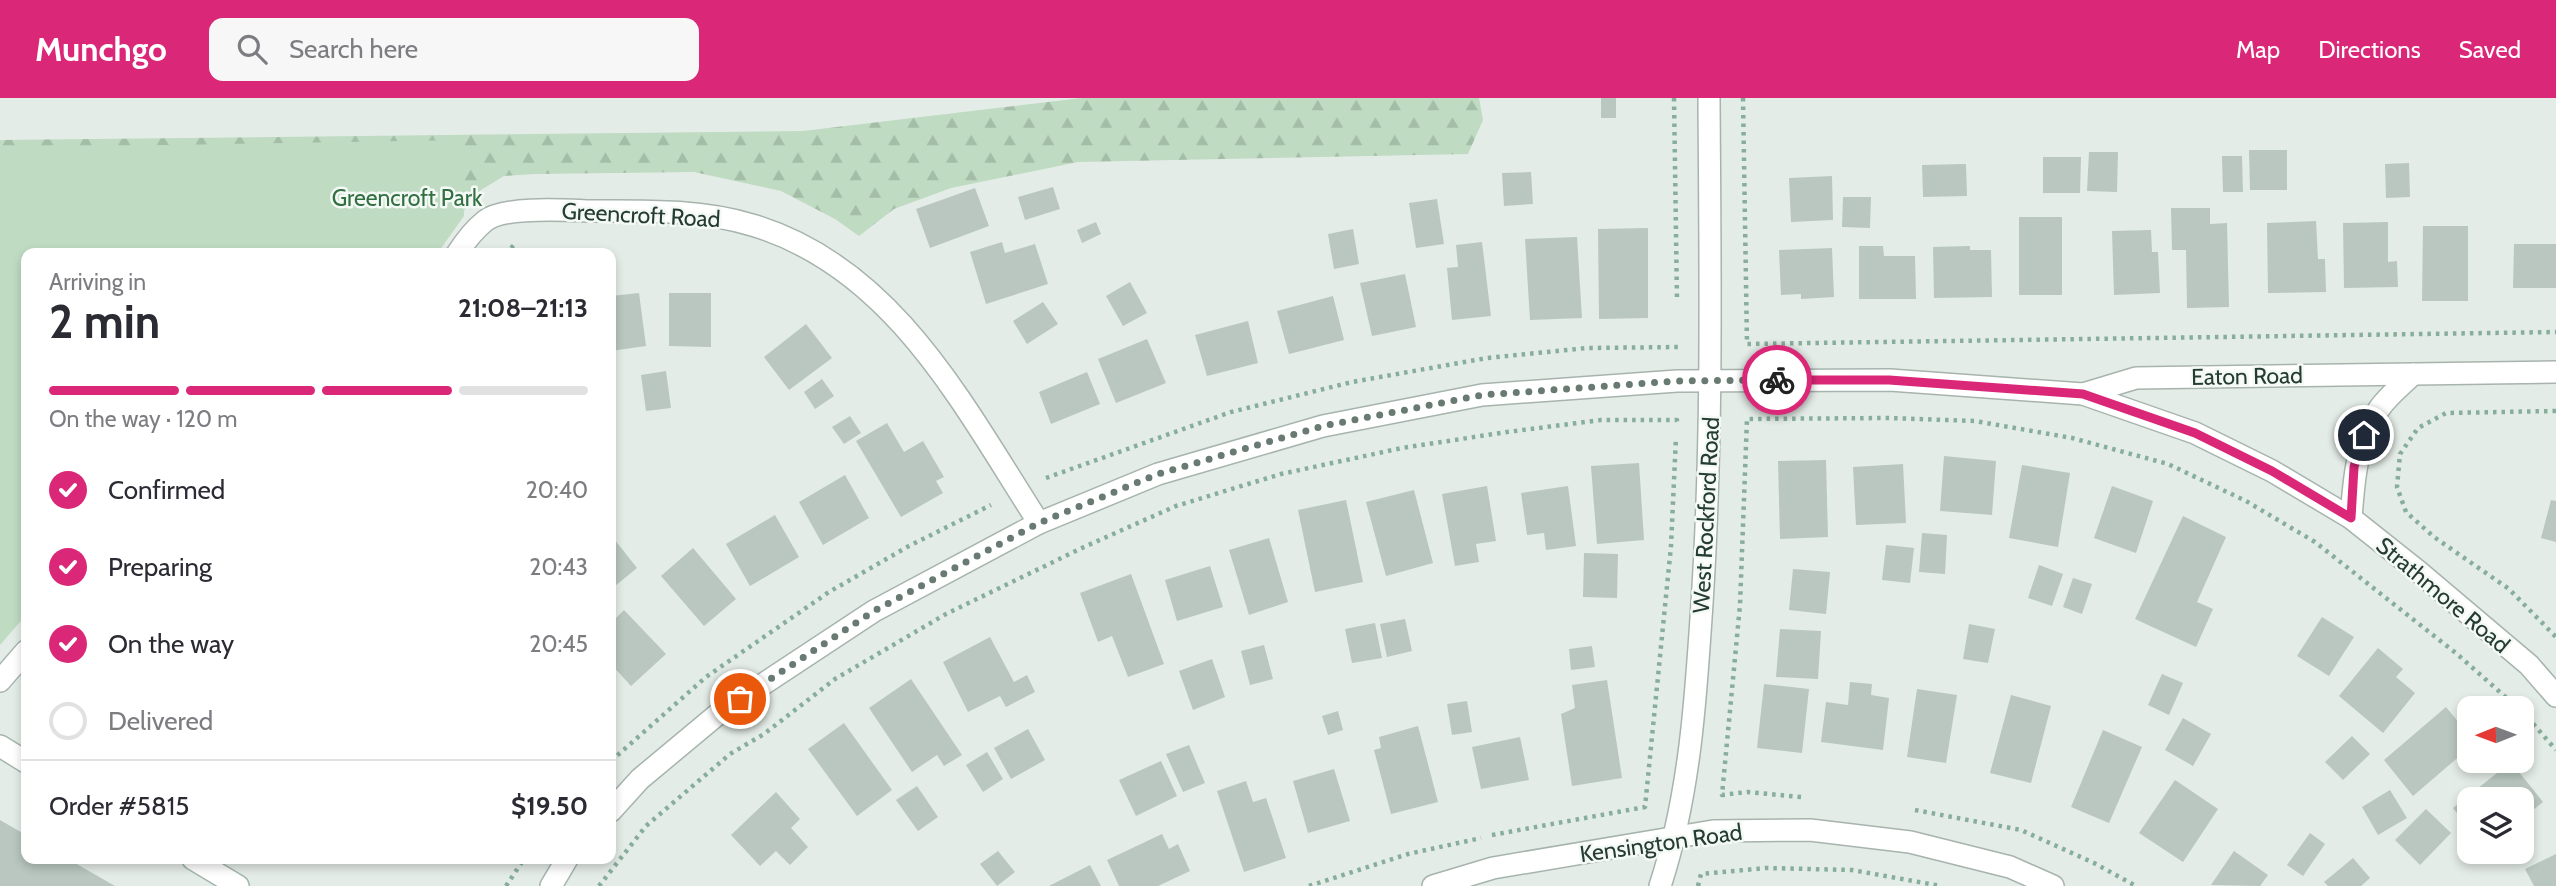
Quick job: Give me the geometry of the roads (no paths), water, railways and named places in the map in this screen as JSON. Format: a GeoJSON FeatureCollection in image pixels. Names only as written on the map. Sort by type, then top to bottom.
{"type":"FeatureCollection","features":[{"type":"Feature","properties":{"kind":"street","name":"West Rockford Road"},"geometry":{"type":"LineString","coordinates":[[1660,886],[1682,801],[1698,663],[1707,526],[1712,381],[1709,98]]}},
{"type":"Feature","properties":{"kind":"street","name":"Greencroft Road"},"geometry":{"type":"LineString","coordinates":[[462,248],[486,220],[526,210],[701,215],[751,224],[798,242],[838,266],[890,310],[944,378],[1039,523]]}},
{"type":"Feature","properties":{"kind":"street","name":"Eaton Road"},"geometry":{"type":"LineString","coordinates":[[2083,394],[2136,377],[2556,372]]}},
{"type":"Feature","properties":{"kind":"street"},"geometry":{"type":"LineString","coordinates":[[2351,518],[2354,467],[2364,435],[2380,407],[2413,374]]}},
{"type":"Feature","properties":{"kind":"street","name":"Strathmore Road"},"geometry":{"type":"LineString","coordinates":[[616,805],[640,779],[729,707],[874,611],[1039,523],[1158,474],[1323,426],[1482,395],[1677,381],[1889,380],[2083,394],[2195,433],[2272,471],[2351,518],[2529,666],[2556,696]]}},
{"type":"Feature","properties":{"kind":"street"},"geometry":{"type":"LineString","coordinates":[[0,681],[21,657]]}},
{"type":"Feature","properties":{"kind":"street"},"geometry":{"type":"LineString","coordinates":[[0,746],[21,759]]}},
{"type":"Feature","properties":{"kind":"street","name":"Kensington Road"},"geometry":{"type":"LineString","coordinates":[[1433,886],[1493,868],[1713,831],[1810,830],[1910,842],[2010,867],[2053,886]]}},
{"type":"Feature","properties":{"kind":"street"},"geometry":{"type":"LineString","coordinates":[[201,864],[238,886]]}},
{"type":"Feature","properties":{"kind":"street"},"geometry":{"type":"LineString","coordinates":[[551,886],[564,864]]}},
{"type":"Feature","properties":{"kind":"park label","name":"Greencroft Park"},"geometry":{"type":"Point","coordinates":[407,198]}}]}
